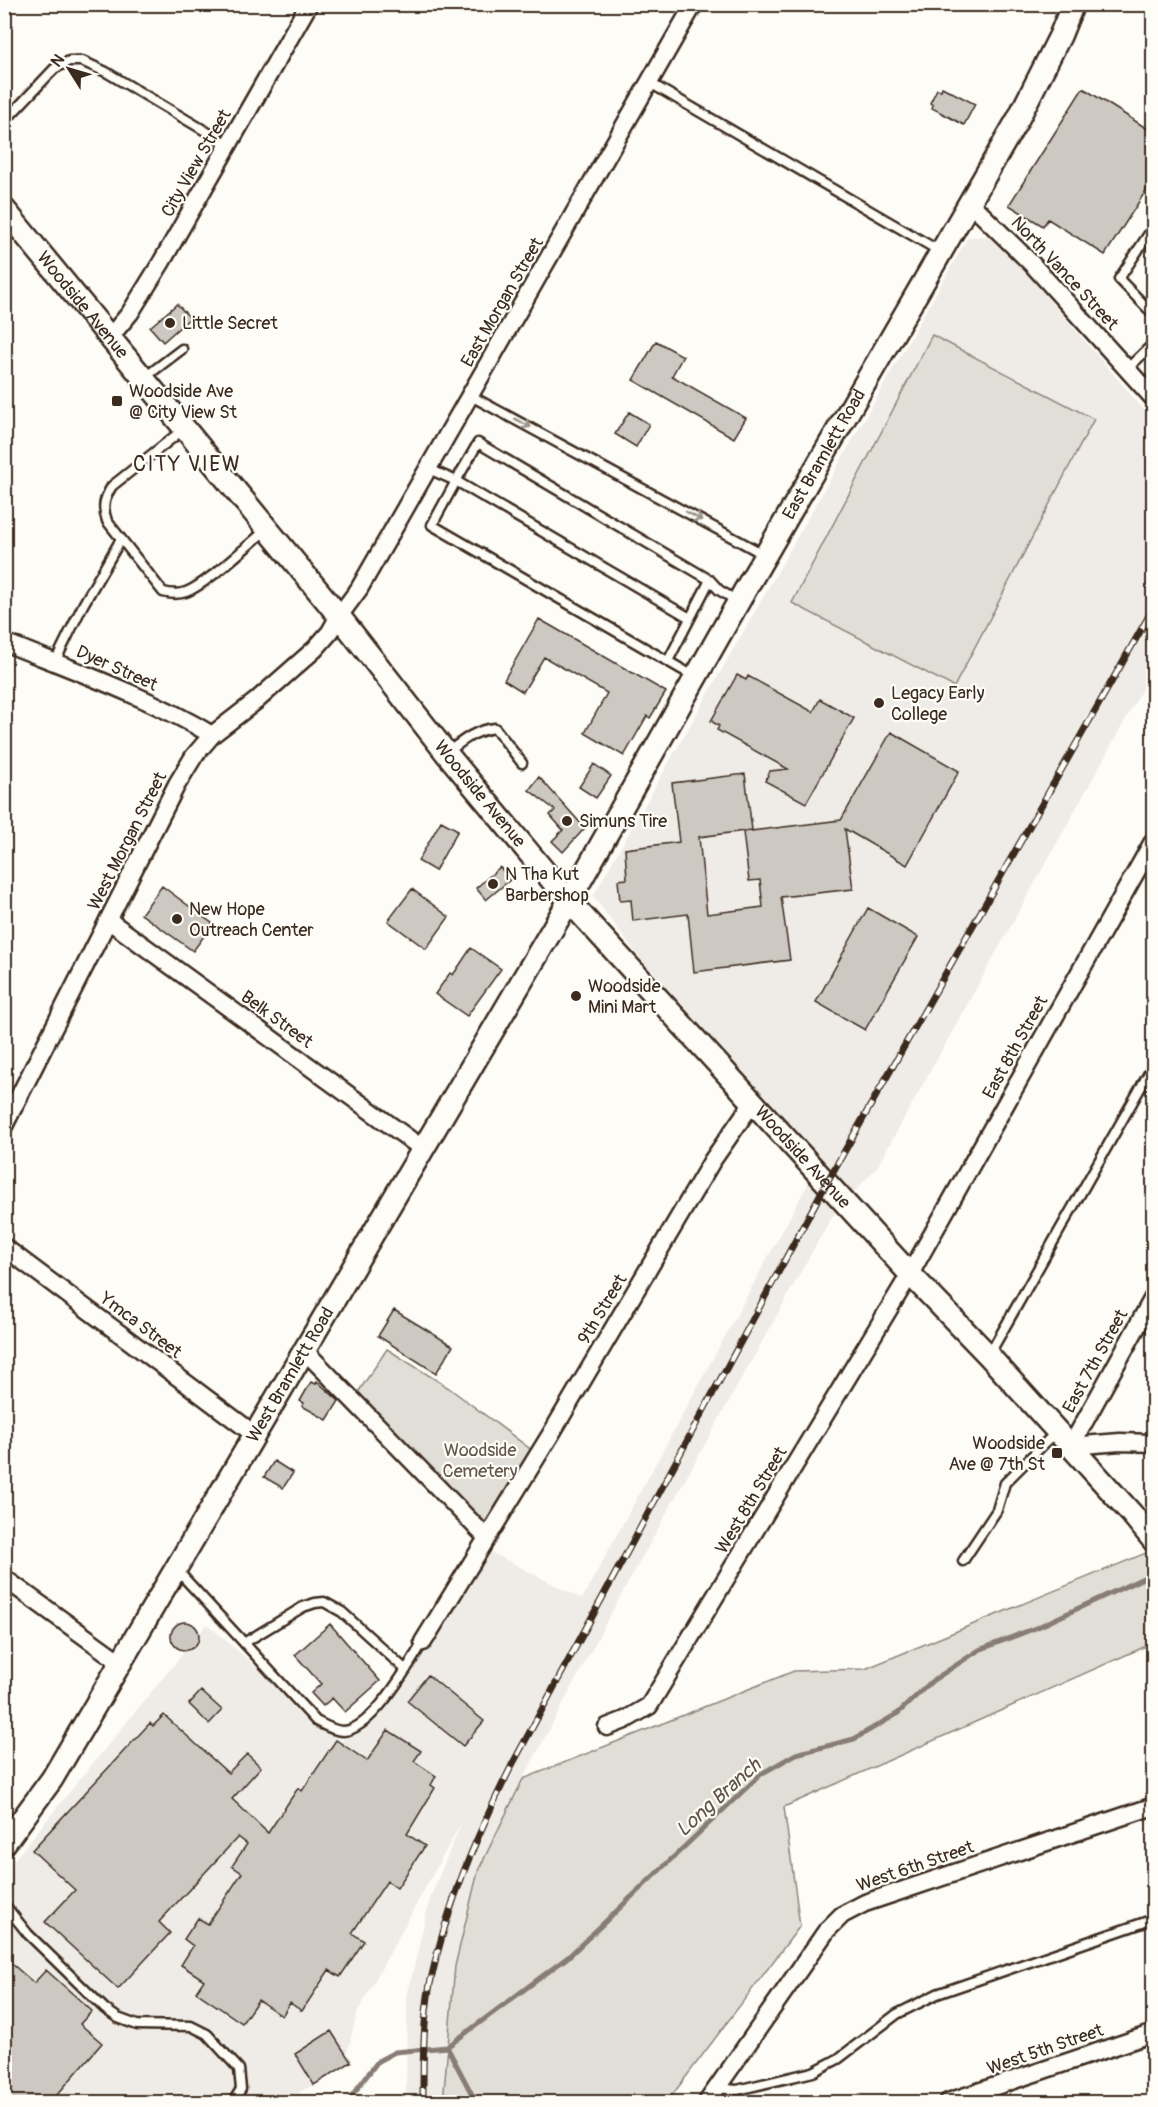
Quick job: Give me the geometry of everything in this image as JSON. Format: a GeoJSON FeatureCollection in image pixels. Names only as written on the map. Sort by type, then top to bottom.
{"type":"FeatureCollection","features":[{"type":"Feature","properties":{"kind":"street","name":"City View Street"},"geometry":{"type":"LineString","coordinates":[[110,337],[130,313],[155,273],[309,4]]}},
{"type":"Feature","properties":{"kind":"street","name":"East Morgan Street"},"geometry":{"type":"LineString","coordinates":[[339,616],[375,563],[694,4]]}},
{"type":"Feature","properties":{"kind":"street","name":"East Bramlett Road"},"geometry":{"type":"LineString","coordinates":[[569,901],[738,601],[1018,119],[1060,36],[1073,4]]}},
{"type":"Feature","properties":{"kind":"street","name":"North Vance Street"},"geometry":{"type":"LineString","coordinates":[[970,203],[1032,264],[1154,399]]}},
{"type":"Feature","properties":{"kind":"street","name":"Woodside Avenue"},"geometry":{"type":"LineString","coordinates":[[5,210],[268,529],[447,754],[569,901],[910,1274],[989,1356],[1154,1541]]}},
{"type":"Feature","properties":{"kind":"street","name":"West Morgan Street"},"geometry":{"type":"LineString","coordinates":[[4,1126],[177,784],[194,756],[212,735],[256,701],[315,649],[330,632],[339,616]]}},
{"type":"Feature","properties":{"kind":"street","name":"Dyer Street"},"geometry":{"type":"LineString","coordinates":[[4,642],[166,711],[212,735]]}},
{"type":"Feature","properties":{"kind":"street","name":"East 8th Street"},"geometry":{"type":"LineString","coordinates":[[910,1274],[1154,840]]}},
{"type":"Feature","properties":{"kind":"street","name":"West Bramlett Road"},"geometry":{"type":"LineString","coordinates":[[4,1844],[52,1779],[569,901]]}},
{"type":"Feature","properties":{"kind":"street","name":"Belk Street"},"geometry":{"type":"LineString","coordinates":[[108,920],[423,1149]]}},
{"type":"Feature","properties":{"kind":"street","name":"9th Street"},"geometry":{"type":"LineString","coordinates":[[423,1641],[712,1161],[753,1102]]}},
{"type":"Feature","properties":{"kind":"street","name":"Ymca Street"},"geometry":{"type":"LineString","coordinates":[[4,1247],[254,1434]]}},
{"type":"Feature","properties":{"kind":"street","name":"West 8th Street"},"geometry":{"type":"LineString","coordinates":[[607,1727],[626,1720],[649,1706],[910,1274]]}},
{"type":"Feature","properties":{"kind":"street","name":"East 7th Street"},"geometry":{"type":"LineString","coordinates":[[1064,1439],[1154,1296]]}},
{"type":"Feature","properties":{"kind":"street"},"geometry":{"type":"LineString","coordinates":[[304,1350],[487,1538]]}},
{"type":"Feature","properties":{"kind":"street"},"geometry":{"type":"LineString","coordinates":[[1064,1439],[1154,1443]]}},
{"type":"Feature","properties":{"kind":"street"},"geometry":{"type":"LineString","coordinates":[[4,1578],[120,1662]]}},
{"type":"Feature","properties":{"kind":"street","name":"West 6th Street"},"geometry":{"type":"LineString","coordinates":[[707,2103],[826,1930],[842,1915],[865,1903],[1154,1806]]}},
{"type":"Feature","properties":{"kind":"street","name":"West 5th Street"},"geometry":{"type":"LineString","coordinates":[[948,2103],[1154,2033]]}},
{"type":"Feature","properties":{"kind":"lane"},"geometry":{"type":"LineString","coordinates":[[4,122],[54,69],[69,61],[82,61],[106,72],[229,145]]}},
{"type":"Feature","properties":{"kind":"lane"},"geometry":{"type":"LineString","coordinates":[[650,82],[941,252]]}},
{"type":"Feature","properties":{"kind":"lane"},"geometry":{"type":"LineString","coordinates":[[1154,226],[1119,279],[1154,315]]}},
{"type":"Feature","properties":{"kind":"lane"},"geometry":{"type":"LineString","coordinates":[[1127,369],[1154,343]]}},
{"type":"Feature","properties":{"kind":"lane"},"geometry":{"type":"LineString","coordinates":[[144,379],[182,349]]}},
{"type":"Feature","properties":{"kind":"lane"},"geometry":{"type":"LineString","coordinates":[[471,396],[765,555]]}},
{"type":"Feature","properties":{"kind":"lane"},"geometry":{"type":"LineString","coordinates":[[185,428],[112,486],[105,497],[103,509],[107,521],[163,592],[172,594],[186,592],[210,576],[268,529]]}},
{"type":"Feature","properties":{"kind":"lane"},"geometry":{"type":"LineString","coordinates":[[696,677],[432,525],[456,481],[478,443],[710,580],[719,590],[738,601]]}},
{"type":"Feature","properties":{"kind":"lane"},"geometry":{"type":"LineString","coordinates":[[429,468],[456,481],[690,618]]}},
{"type":"Feature","properties":{"kind":"lane"},"geometry":{"type":"LineString","coordinates":[[55,662],[82,605],[121,539]]}},
{"type":"Feature","properties":{"kind":"lane"},"geometry":{"type":"LineString","coordinates":[[668,661],[710,580]]}},
{"type":"Feature","properties":{"kind":"lane"},"geometry":{"type":"LineString","coordinates":[[447,754],[482,729],[495,728],[522,763]]}},
{"type":"Feature","properties":{"kind":"lane"},"geometry":{"type":"LineString","coordinates":[[989,1356],[1154,1064]]}},
{"type":"Feature","properties":{"kind":"lane"},"geometry":{"type":"LineString","coordinates":[[963,1562],[997,1510],[1005,1483],[1064,1439]]}},
{"type":"Feature","properties":{"kind":"lane"},"geometry":{"type":"LineString","coordinates":[[176,1569],[316,1721],[342,1731],[356,1728],[366,1720],[406,1670],[423,1641]]}},
{"type":"Feature","properties":{"kind":"lane"},"geometry":{"type":"LineString","coordinates":[[244,1643],[303,1607],[324,1602],[342,1612],[406,1670]]}},
{"type":"Feature","properties":{"kind":"lane"},"geometry":{"type":"LineString","coordinates":[[4,1904],[28,1934],[105,2009],[118,2018],[137,2025],[191,2026],[207,2034],[239,2069],[241,2088],[233,2103]]}},
{"type":"Feature","properties":{"kind":"lane"},"geometry":{"type":"LineString","coordinates":[[717,2088],[737,2090],[813,2072],[838,2059],[897,2014],[937,1994],[1154,1919]]}},
{"type":"Feature","properties":{"kind":"shaded area"},"geometry":{"type":"Polygon","coordinates":[[[994,236],[1153,420],[1153,670],[877,1167],[831,1218],[610,1615],[523,1779],[478,1871],[455,1966],[443,2102],[406,2102],[407,1997],[430,1898],[462,1821],[357,2013],[344,2066],[283,2102],[5,2102],[5,1871],[207,1624],[342,1741],[428,1649],[491,1552],[582,1599],[816,1169],[713,1056],[593,896],[968,237],[994,236]]]}},
{"type":"Feature","properties":{"kind":"green space"},"geometry":{"type":"Polygon","coordinates":[[[932,335],[1094,419],[954,687],[792,603],[932,335]]]}},
{"type":"Feature","properties":{"kind":"green space","name":"Woodside Cemetery"},"geometry":{"type":"Polygon","coordinates":[[[387,1349],[449,1388],[533,1451],[487,1525],[357,1394],[387,1349]]]}},
{"type":"Feature","properties":{"kind":"green space"},"geometry":{"type":"Polygon","coordinates":[[[1153,1550],[1153,1643],[784,1807],[800,1926],[667,2102],[443,2102],[455,1966],[478,1871],[523,1779],[794,1671],[865,1669],[1153,1550]]]}},
{"type":"Feature","properties":{"kind":"building"},"geometry":{"type":"Polygon","coordinates":[[[942,87],[975,104],[964,125],[932,108],[933,105],[930,103],[937,89],[941,90],[942,87]]]}},
{"type":"Feature","properties":{"kind":"building"},"geometry":{"type":"Polygon","coordinates":[[[1083,88],[1154,133],[1154,178],[1105,255],[1048,219],[1043,226],[1009,205],[1083,88]]]}},
{"type":"Feature","properties":{"kind":"building","name":"Little Secret"},"geometry":{"type":"Polygon","coordinates":[[[177,304],[190,318],[163,342],[150,327],[177,304]]]}},
{"type":"Feature","properties":{"kind":"building"},"geometry":{"type":"Polygon","coordinates":[[[656,341],[683,356],[672,376],[746,418],[734,438],[633,380],[656,341]]]}},
{"type":"Feature","properties":{"kind":"building"},"geometry":{"type":"Polygon","coordinates":[[[629,412],[649,424],[636,447],[615,434],[629,412]]]}},
{"type":"Feature","properties":{"kind":"building"},"geometry":{"type":"Polygon","coordinates":[[[539,619],[666,692],[650,718],[647,716],[624,756],[585,733],[607,693],[544,657],[523,692],[504,680],[539,619]]]}},
{"type":"Feature","properties":{"kind":"building"},"geometry":{"type":"Polygon","coordinates":[[[737,675],[746,680],[748,676],[813,712],[820,699],[854,718],[806,803],[765,781],[770,771],[788,769],[717,730],[719,726],[711,721],[737,675]]]}},
{"type":"Feature","properties":{"kind":"building"},"geometry":{"type":"Polygon","coordinates":[[[891,732],[959,771],[907,865],[845,829],[853,889],[781,897],[790,960],[694,972],[688,914],[633,921],[631,900],[620,901],[618,880],[627,879],[625,849],[679,842],[672,783],[745,774],[752,830],[699,837],[707,914],[763,907],[760,880],[749,881],[743,832],[841,820],[891,732]]]}},
{"type":"Feature","properties":{"kind":"building"},"geometry":{"type":"Polygon","coordinates":[[[594,764],[611,776],[596,798],[579,787],[594,764]]]}},
{"type":"Feature","properties":{"kind":"building","name":"Simuns Tire"},"geometry":{"type":"Polygon","coordinates":[[[539,777],[585,828],[563,852],[552,841],[563,830],[550,815],[555,810],[529,790],[539,777]]]}},
{"type":"Feature","properties":{"kind":"building"},"geometry":{"type":"Polygon","coordinates":[[[441,821],[458,830],[435,871],[418,861],[441,821]]]}},
{"type":"Feature","properties":{"kind":"building","name":"N Tha Kut Barbershop"},"geometry":{"type":"Polygon","coordinates":[[[500,867],[510,880],[486,900],[476,888],[500,867]]]}},
{"type":"Feature","properties":{"kind":"building","name":"New Hope Outreach Center"},"geometry":{"type":"Polygon","coordinates":[[[162,886],[213,924],[193,951],[141,914],[162,886]]]}},
{"type":"Feature","properties":{"kind":"building"},"geometry":{"type":"Polygon","coordinates":[[[412,889],[449,917],[426,949],[388,921],[412,889]]]}},
{"type":"Feature","properties":{"kind":"building"},"geometry":{"type":"Polygon","coordinates":[[[868,908],[918,937],[865,1030],[816,1002],[868,908]]]}},
{"type":"Feature","properties":{"kind":"building"},"geometry":{"type":"Polygon","coordinates":[[[471,948],[501,969],[467,1016],[435,994],[450,973],[453,975],[471,948]]]}},
{"type":"Feature","properties":{"kind":"building"},"geometry":{"type":"Polygon","coordinates":[[[394,1310],[453,1346],[436,1373],[378,1336],[394,1310]]]}},
{"type":"Feature","properties":{"kind":"building"},"geometry":{"type":"Polygon","coordinates":[[[317,1381],[339,1401],[327,1420],[302,1406],[304,1403],[300,1401],[311,1382],[316,1384],[317,1381]]]}},
{"type":"Feature","properties":{"kind":"building"},"geometry":{"type":"Polygon","coordinates":[[[274,1461],[293,1473],[283,1488],[264,1477],[274,1461]]]}},
{"type":"Feature","properties":{"kind":"building"},"geometry":{"type":"Polygon","coordinates":[[[185,1622],[195,1626],[199,1636],[195,1646],[185,1650],[175,1646],[171,1636],[175,1626],[185,1622]]]}},
{"type":"Feature","properties":{"kind":"building"},"geometry":{"type":"Polygon","coordinates":[[[330,1624],[380,1681],[345,1712],[332,1698],[323,1706],[311,1693],[321,1684],[295,1655],[330,1624]]]}},
{"type":"Feature","properties":{"kind":"building"},"geometry":{"type":"Polygon","coordinates":[[[428,1675],[484,1721],[463,1746],[407,1701],[428,1675]]]}},
{"type":"Feature","properties":{"kind":"building"},"geometry":{"type":"Polygon","coordinates":[[[201,1691],[222,1710],[209,1724],[189,1704],[201,1691]]]}},
{"type":"Feature","properties":{"kind":"building"},"geometry":{"type":"Polygon","coordinates":[[[164,1715],[228,1773],[247,1754],[261,1767],[232,1799],[268,1833],[298,1788],[302,1791],[336,1740],[367,1761],[388,1730],[421,1751],[414,1761],[436,1776],[431,1785],[435,1788],[407,1834],[425,1846],[397,1888],[387,1881],[352,1933],[364,1941],[340,1977],[329,1970],[302,2011],[290,2003],[282,2016],[258,2000],[242,2023],[196,1992],[204,1980],[181,1965],[193,1946],[184,1939],[198,1918],[208,1924],[242,1873],[232,1866],[247,1844],[238,1837],[159,1922],[170,1933],[118,1989],[45,1922],[75,1890],[32,1850],[150,1723],[153,1726],[164,1715]]]}},
{"type":"Feature","properties":{"kind":"building"},"geometry":{"type":"Polygon","coordinates":[[[4,1957],[34,1983],[46,1970],[92,2011],[80,2024],[102,2043],[50,2103],[4,2103],[4,1957]]]}},
{"type":"Feature","properties":{"kind":"building"},"geometry":{"type":"Polygon","coordinates":[[[331,2031],[351,2062],[314,2085],[295,2054],[331,2031]]]}},
{"type":"Feature","properties":{"kind":"waterway","name":"Long Branch"},"geometry":{"type":"LineString","coordinates":[[347,2102],[378,2061],[395,2052],[447,2047],[568,1957],[761,1774],[796,1754],[854,1739],[897,1714],[932,1681],[979,1650],[1038,1627],[1154,1573]]}},
{"type":"Feature","properties":{"kind":"waterway"},"geometry":{"type":"LineString","coordinates":[[447,2047],[476,2102]]}},
{"type":"Feature","properties":{"kind":"railway"},"geometry":{"type":"LineString","coordinates":[[423,2102],[426,2013],[437,1955],[464,1872],[512,1765],[827,1182],[1154,607]]}},
{"type":"Feature","properties":{"kind":"place","name":"Little Secret"},"geometry":{"type":"Point","coordinates":[170,323]}},
{"type":"Feature","properties":{"kind":"place","name":"Woodside Ave @ City View St"},"geometry":{"type":"Point","coordinates":[117,401]}},
{"type":"Feature","properties":{"kind":"place","name":"Legacy Early College"},"geometry":{"type":"Point","coordinates":[879,703]}},
{"type":"Feature","properties":{"kind":"place","name":"Simuns Tire"},"geometry":{"type":"Point","coordinates":[567,821]}},
{"type":"Feature","properties":{"kind":"place","name":"N Tha Kut Barbershop"},"geometry":{"type":"Point","coordinates":[493,884]}},
{"type":"Feature","properties":{"kind":"place","name":"New Hope Outreach Center"},"geometry":{"type":"Point","coordinates":[177,919]}},
{"type":"Feature","properties":{"kind":"place","name":"Woodside Mini Mart"},"geometry":{"type":"Point","coordinates":[576,996]}},
{"type":"Feature","properties":{"kind":"place","name":"Woodside Ave @ 7th St"},"geometry":{"type":"Point","coordinates":[1057,1453]}},
{"type":"Feature","properties":{"kind":"district","name":"CITY VIEW"},"geometry":{"type":"Point","coordinates":[187,464]}}]}
